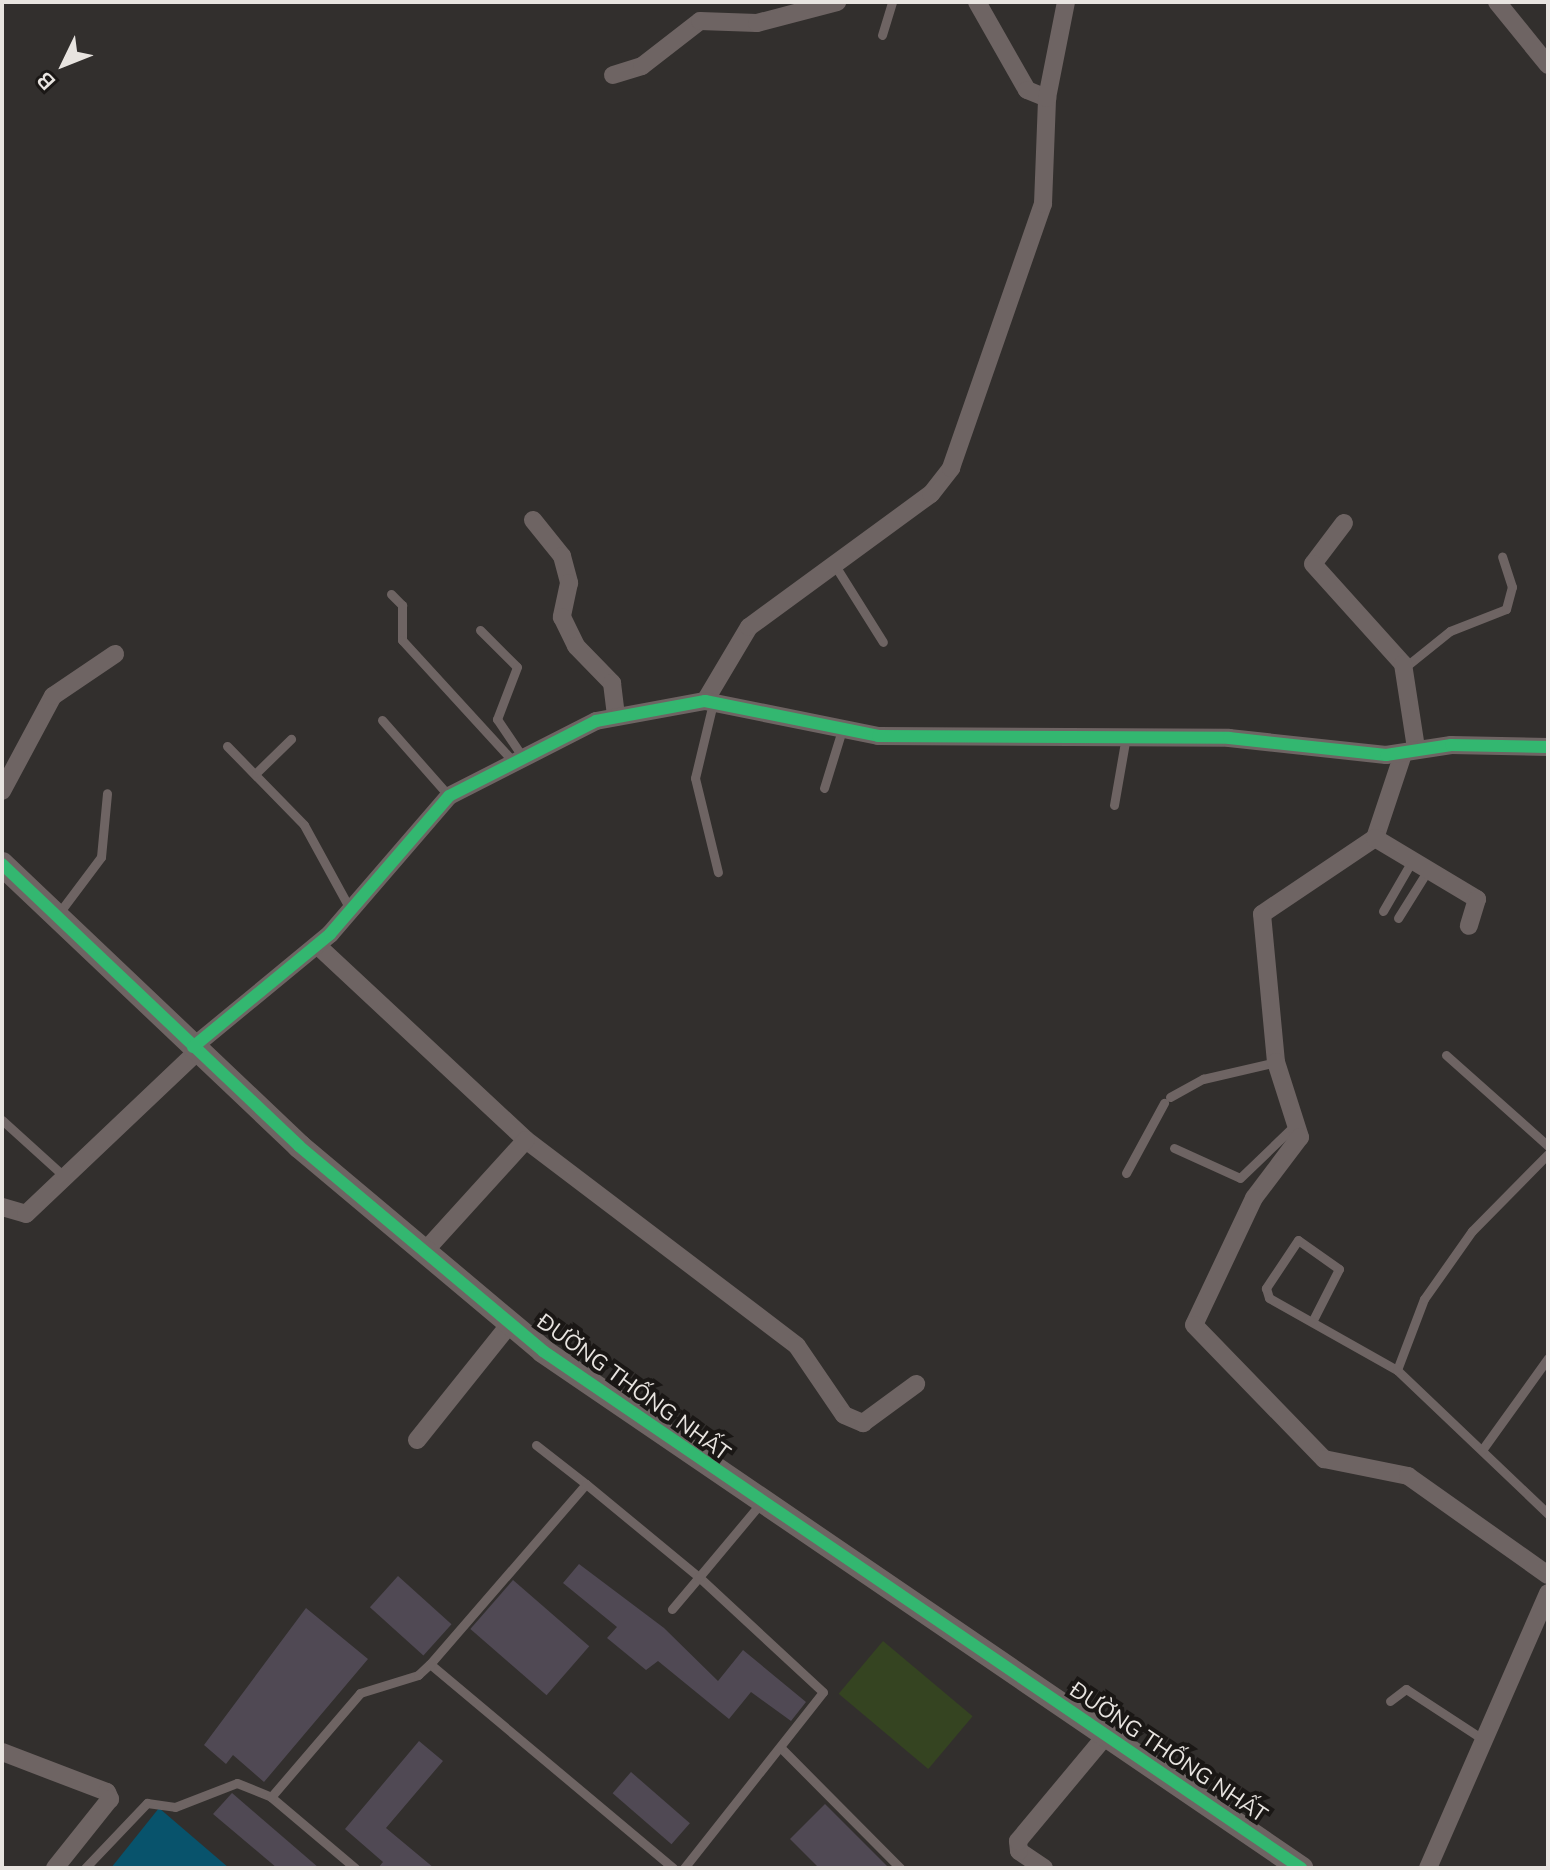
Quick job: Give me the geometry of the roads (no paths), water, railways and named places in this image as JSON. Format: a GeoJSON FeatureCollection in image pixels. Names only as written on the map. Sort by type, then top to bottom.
{"type":"FeatureCollection","features":[{"type":"Feature","properties":{"kind":"street"},"geometry":{"type":"LineString","coordinates":[[977,2],[1027,90],[1047,98]]}},
{"type":"Feature","properties":{"kind":"street"},"geometry":{"type":"LineString","coordinates":[[709,702],[749,627],[832,561],[931,494],[951,468],[1043,204],[1047,98],[1066,2]]}},
{"type":"Feature","properties":{"kind":"street"},"geometry":{"type":"LineString","coordinates":[[1497,2],[1548,65]]}},
{"type":"Feature","properties":{"kind":"street"},"geometry":{"type":"LineString","coordinates":[[613,75],[642,66],[700,21],[757,23],[826,4]]}},
{"type":"Feature","properties":{"kind":"street"},"geometry":{"type":"LineString","coordinates":[[533,520],[562,556],[569,583],[562,617],[576,646],[612,683],[616,717]]}},
{"type":"Feature","properties":{"kind":"street"},"geometry":{"type":"LineString","coordinates":[[1344,523],[1313,564],[1404,668],[1409,751],[1375,838],[1262,914],[1276,1062],[1297,1123],[1298,1144],[1264,1182],[1194,1312],[1199,1337],[1324,1459],[1408,1476],[1548,1575]]}},
{"type":"Feature","properties":{"kind":"street"},"geometry":{"type":"LineString","coordinates":[[2,791],[53,696],[115,654]]}},
{"type":"Feature","properties":{"kind":"street"},"geometry":{"type":"LineString","coordinates":[[2,1207],[23,1216],[66,1178],[196,1049],[318,946],[449,796],[517,758],[616,717],[709,702],[842,730],[1125,742],[1229,738],[1409,751],[1548,747]]}},
{"type":"Feature","properties":{"kind":"street"},"geometry":{"type":"LineString","coordinates":[[1375,838],[1477,899],[1469,926]]}},
{"type":"Feature","properties":{"kind":"street","name":"ĐƯỜNG THỐNG NHẤT"},"geometry":{"type":"LineString","coordinates":[[2,864],[196,1049],[424,1252],[510,1324],[760,1504],[1107,1734],[1301,1868]]}},
{"type":"Feature","properties":{"kind":"street"},"geometry":{"type":"LineString","coordinates":[[318,946],[526,1140],[797,1346],[854,1421],[863,1423],[916,1384]]}},
{"type":"Feature","properties":{"kind":"street"},"geometry":{"type":"LineString","coordinates":[[424,1252],[526,1140]]}},
{"type":"Feature","properties":{"kind":"street"},"geometry":{"type":"LineString","coordinates":[[417,1440],[510,1324]]}},
{"type":"Feature","properties":{"kind":"street"},"geometry":{"type":"LineString","coordinates":[[1428,1868],[1481,1738],[1548,1593]]}},
{"type":"Feature","properties":{"kind":"street"},"geometry":{"type":"LineString","coordinates":[[1044,1868],[1019,1851],[1018,1841],[1107,1734]]}},
{"type":"Feature","properties":{"kind":"street"},"geometry":{"type":"LineString","coordinates":[[2,1752],[107,1792],[110,1799],[55,1868]]}},
{"type":"Feature","properties":{"kind":"lane"},"geometry":{"type":"LineString","coordinates":[[882,35],[892,2]]}},
{"type":"Feature","properties":{"kind":"lane"},"geometry":{"type":"LineString","coordinates":[[1404,668],[1450,631],[1506,609],[1512,587],[1502,557]]}},
{"type":"Feature","properties":{"kind":"lane"},"geometry":{"type":"LineString","coordinates":[[832,561],[883,642]]}},
{"type":"Feature","properties":{"kind":"lane"},"geometry":{"type":"LineString","coordinates":[[391,594],[402,605],[402,640],[517,758]]}},
{"type":"Feature","properties":{"kind":"lane"},"geometry":{"type":"LineString","coordinates":[[480,630],[517,667],[497,719],[517,758]]}},
{"type":"Feature","properties":{"kind":"lane"},"geometry":{"type":"LineString","coordinates":[[709,702],[695,778],[718,872]]}},
{"type":"Feature","properties":{"kind":"lane"},"geometry":{"type":"LineString","coordinates":[[382,720],[449,796]]}},
{"type":"Feature","properties":{"kind":"lane"},"geometry":{"type":"LineString","coordinates":[[824,788],[842,730]]}},
{"type":"Feature","properties":{"kind":"lane"},"geometry":{"type":"LineString","coordinates":[[256,773],[291,739]]}},
{"type":"Feature","properties":{"kind":"lane"},"geometry":{"type":"LineString","coordinates":[[1114,805],[1125,742]]}},
{"type":"Feature","properties":{"kind":"lane"},"geometry":{"type":"LineString","coordinates":[[227,746],[304,825],[351,911]]}},
{"type":"Feature","properties":{"kind":"lane"},"geometry":{"type":"LineString","coordinates":[[57,916],[101,857],[107,793]]}},
{"type":"Feature","properties":{"kind":"lane"},"geometry":{"type":"LineString","coordinates":[[1383,911],[1420,866]]}},
{"type":"Feature","properties":{"kind":"lane"},"geometry":{"type":"LineString","coordinates":[[1398,918],[1420,866]]}},
{"type":"Feature","properties":{"kind":"lane"},"geometry":{"type":"LineString","coordinates":[[1446,1055],[1548,1146]]}},
{"type":"Feature","properties":{"kind":"lane"},"geometry":{"type":"LineString","coordinates":[[1126,1173],[1167,1100],[1203,1079],[1276,1062]]}},
{"type":"Feature","properties":{"kind":"lane"},"geometry":{"type":"LineString","coordinates":[[2,1120],[66,1178]]}},
{"type":"Feature","properties":{"kind":"lane"},"geometry":{"type":"LineString","coordinates":[[1174,1148],[1240,1178],[1297,1123]]}},
{"type":"Feature","properties":{"kind":"lane"},"geometry":{"type":"LineString","coordinates":[[1397,1370],[1424,1299],[1472,1231],[1548,1154]]}},
{"type":"Feature","properties":{"kind":"lane"},"geometry":{"type":"LineString","coordinates":[[1314,1318],[1339,1269],[1298,1240],[1265,1293],[1314,1318],[1397,1370],[1548,1514]]}},
{"type":"Feature","properties":{"kind":"lane"},"geometry":{"type":"LineString","coordinates":[[1482,1450],[1548,1358]]}},
{"type":"Feature","properties":{"kind":"lane"},"geometry":{"type":"LineString","coordinates":[[536,1445],[699,1577],[820,1684],[818,1700],[782,1749],[684,1868]]}},
{"type":"Feature","properties":{"kind":"lane"},"geometry":{"type":"LineString","coordinates":[[271,1797],[360,1693],[418,1675],[430,1664],[586,1484]]}},
{"type":"Feature","properties":{"kind":"lane"},"geometry":{"type":"LineString","coordinates":[[672,1609],[760,1504]]}},
{"type":"Feature","properties":{"kind":"lane"},"geometry":{"type":"LineString","coordinates":[[430,1664],[673,1868]]}},
{"type":"Feature","properties":{"kind":"lane"},"geometry":{"type":"LineString","coordinates":[[1390,1701],[1406,1689],[1481,1738]]}},
{"type":"Feature","properties":{"kind":"lane"},"geometry":{"type":"LineString","coordinates":[[782,1749],[900,1868]]}},
{"type":"Feature","properties":{"kind":"lane"},"geometry":{"type":"LineString","coordinates":[[85,1868],[147,1803],[175,1807],[237,1783],[271,1797],[355,1868]]}},
{"type":"Feature","properties":{"kind":"water"},"geometry":{"type":"Polygon","coordinates":[[[159,1808],[229,1868],[111,1868],[159,1808]]]}}]}
